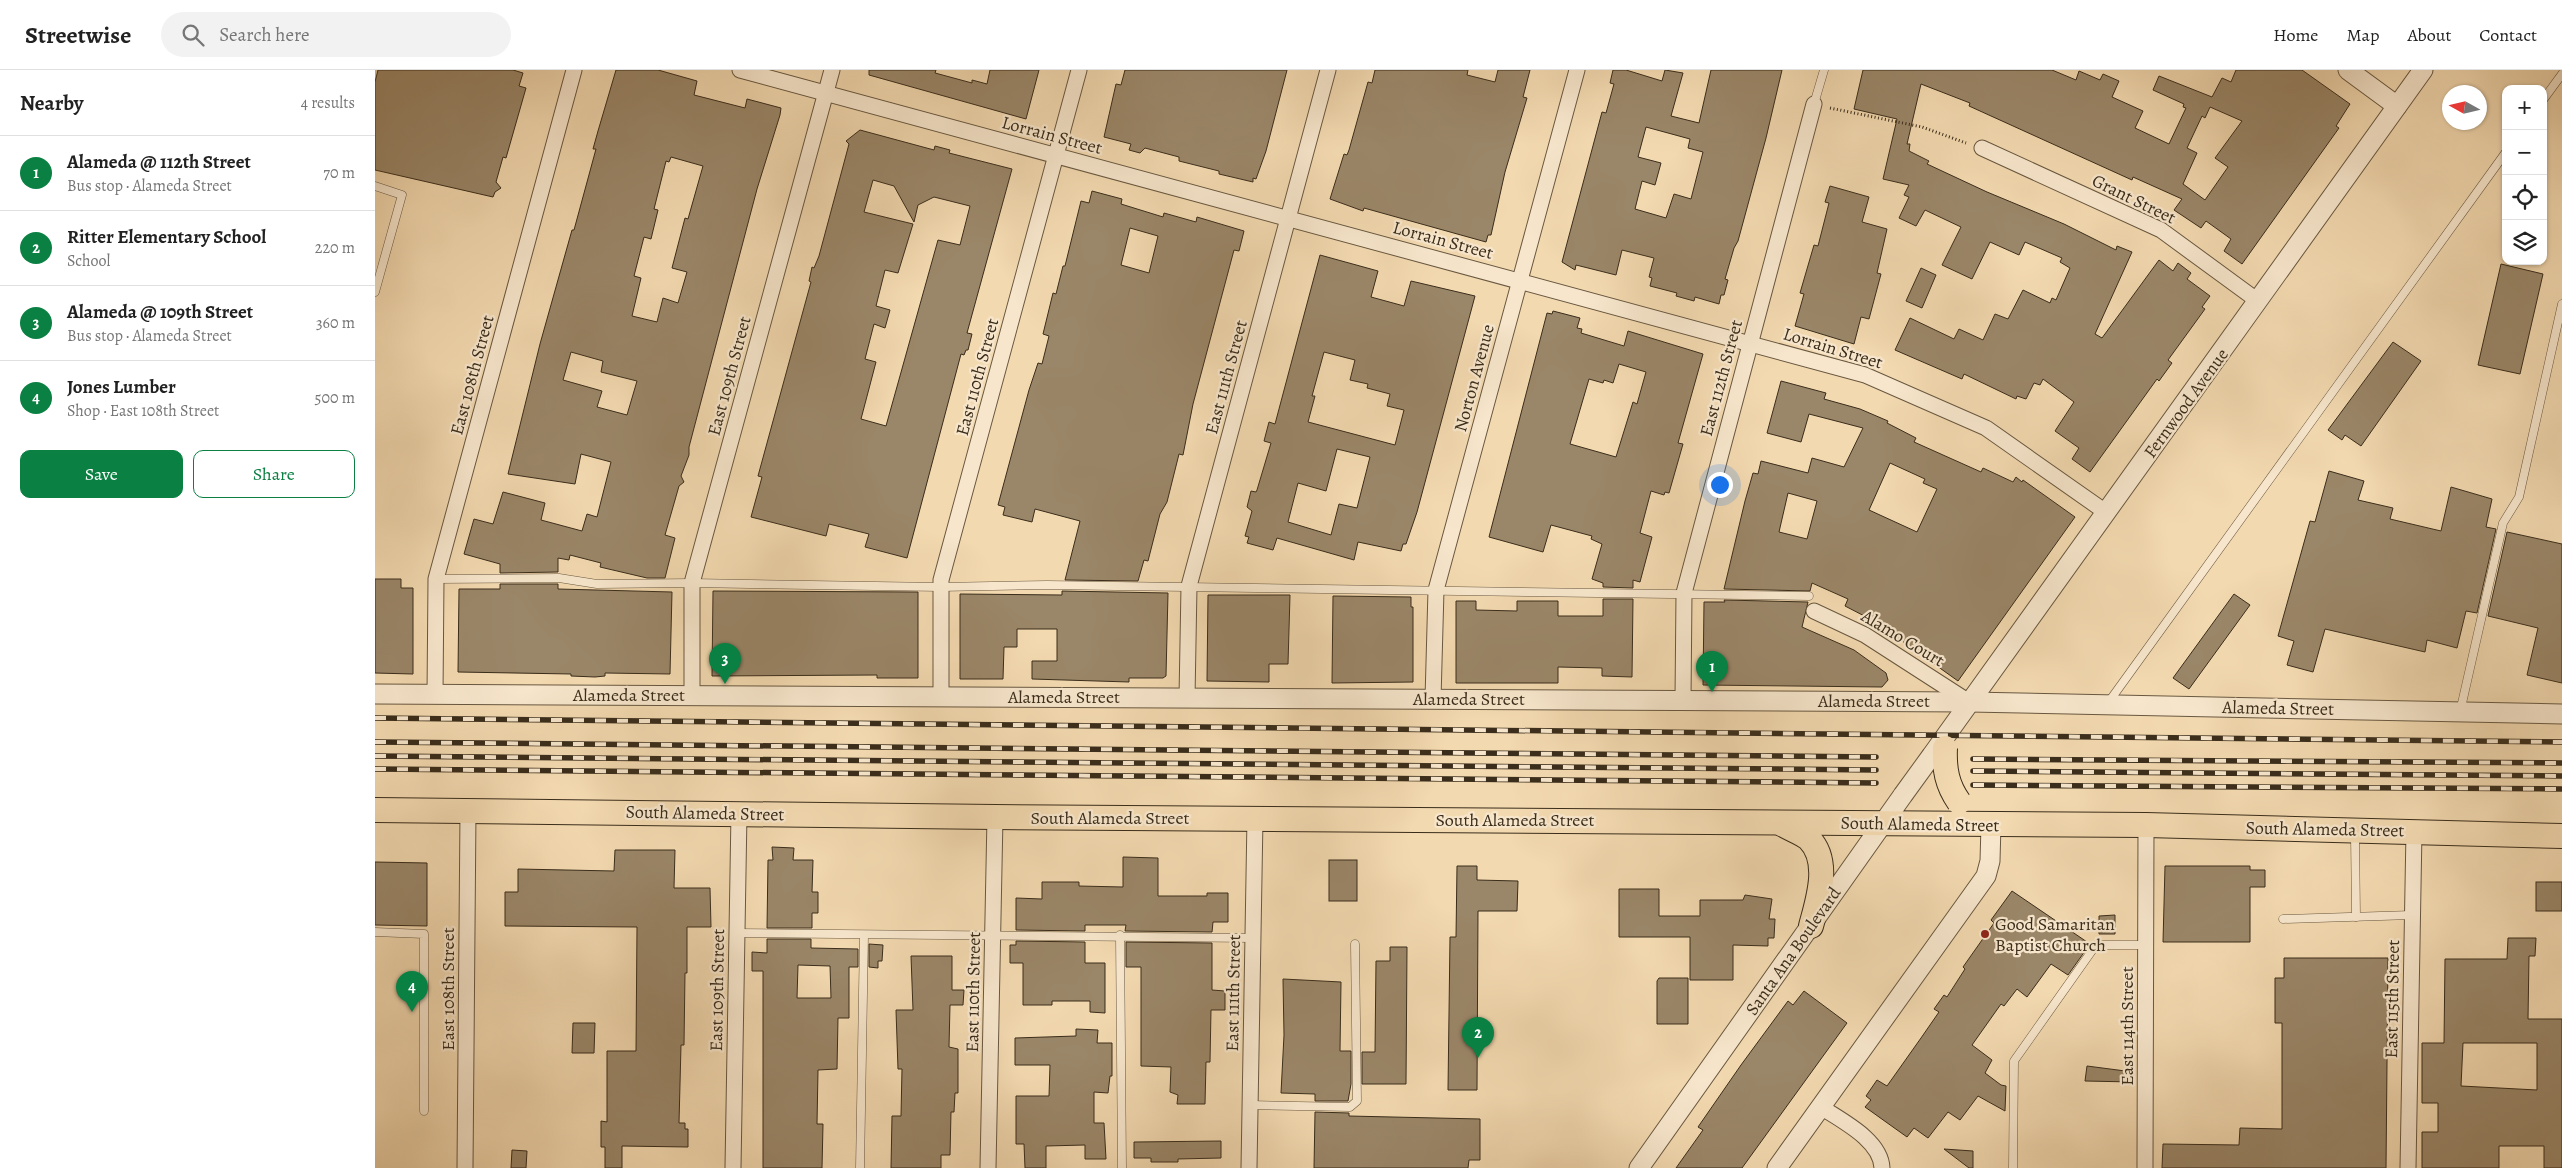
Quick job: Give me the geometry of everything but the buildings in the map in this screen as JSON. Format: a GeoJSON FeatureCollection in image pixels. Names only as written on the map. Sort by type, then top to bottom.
{"type":"FeatureCollection","features":[{"type":"Feature","properties":{"kind":"main road"},"geometry":{"type":"LineString","coordinates":[[1941,746],[1947,778],[1959,802],[1991,825]]}},
{"type":"Feature","properties":{"kind":"main road"},"geometry":{"type":"LineString","coordinates":[[375,810],[468,810]]}},
{"type":"Feature","properties":{"kind":"main road","name":"South Alameda Street"},"geometry":{"type":"LineString","coordinates":[[468,810],[995,817],[2146,825],[2413,830],[2562,836]]}},
{"type":"Feature","properties":{"kind":"main road"},"geometry":{"type":"LineString","coordinates":[[1778,822],[1809,838],[1817,850],[1821,869],[1820,892],[1811,926]]}},
{"type":"Feature","properties":{"kind":"street","name":"East 108th Street"},"geometry":{"type":"LineString","coordinates":[[435,694],[436,579],[574,70]]}},
{"type":"Feature","properties":{"kind":"street","name":"Lorrain Street"},"geometry":{"type":"LineString","coordinates":[[740,70],[1865,374],[1986,428],[2107,513]]}},
{"type":"Feature","properties":{"kind":"street","name":"East 109th Street"},"geometry":{"type":"LineString","coordinates":[[692,696],[692,583],[832,70]]}},
{"type":"Feature","properties":{"kind":"street","name":"East 110th Street"},"geometry":{"type":"LineString","coordinates":[[941,697],[941,587],[1079,70]]}},
{"type":"Feature","properties":{"kind":"street","name":"East 111th Street"},"geometry":{"type":"LineString","coordinates":[[1187,698],[1189,586],[1328,70]]}},
{"type":"Feature","properties":{"kind":"street","name":"Norton Avenue"},"geometry":{"type":"LineString","coordinates":[[1433,699],[1436,590],[1577,70]]}},
{"type":"Feature","properties":{"kind":"street"},"geometry":{"type":"LineString","coordinates":[[2348,70],[2397,106]]}},
{"type":"Feature","properties":{"kind":"street","name":"Fernwood Avenue"},"geometry":{"type":"LineString","coordinates":[[1941,746],[1969,702],[2107,513],[2423,70]]}},
{"type":"Feature","properties":{"kind":"street","name":"East 112th Street"},"geometry":{"type":"LineString","coordinates":[[1683,700],[1684,593],[1815,104]]}},
{"type":"Feature","properties":{"kind":"street","name":"Grant Street"},"geometry":{"type":"LineString","coordinates":[[1982,148],[2161,230],[2258,301]]}},
{"type":"Feature","properties":{"kind":"street","name":"Alamo Court"},"geometry":{"type":"LineString","coordinates":[[1814,611],[1865,634],[1969,702]]}},
{"type":"Feature","properties":{"kind":"street","name":"Alameda Street"},"geometry":{"type":"LineString","coordinates":[[375,694],[2108,703],[2562,714]]}},
{"type":"Feature","properties":{"kind":"street","name":"Santa Ana Boulevard"},"geometry":{"type":"LineString","coordinates":[[1639,1168],[1903,795],[1941,746]]}},
{"type":"Feature","properties":{"kind":"street","name":"East 108th Street"},"geometry":{"type":"LineString","coordinates":[[465,1168],[468,810]]}},
{"type":"Feature","properties":{"kind":"street","name":"East 109th Street"},"geometry":{"type":"LineString","coordinates":[[733,1168],[739,813]]}},
{"type":"Feature","properties":{"kind":"street","name":"East 110th Street"},"geometry":{"type":"LineString","coordinates":[[988,1168],[995,817]]}},
{"type":"Feature","properties":{"kind":"street","name":"East 111th Street"},"geometry":{"type":"LineString","coordinates":[[1249,1168],[1255,818]]}},
{"type":"Feature","properties":{"kind":"street"},"geometry":{"type":"LineString","coordinates":[[1777,1168],[1986,876],[1990,861],[1991,825]]}},
{"type":"Feature","properties":{"kind":"street","name":"East 114th Street"},"geometry":{"type":"LineString","coordinates":[[2145,1168],[2146,825]]}},
{"type":"Feature","properties":{"kind":"street","name":"East 115th Street"},"geometry":{"type":"LineString","coordinates":[[2408,1168],[2413,830]]}},
{"type":"Feature","properties":{"kind":"street"},"geometry":{"type":"LineString","coordinates":[[1821,1107],[1870,1142],[1877,1150],[1882,1168]]}},
{"type":"Feature","properties":{"kind":"lane","name":"East 112th Street"},"geometry":{"type":"LineString","coordinates":[[1815,104],[1824,70]]}},
{"type":"Feature","properties":{"kind":"lane"},"geometry":{"type":"LineString","coordinates":[[2547,95],[2562,74]]}},
{"type":"Feature","properties":{"kind":"lane"},"geometry":{"type":"LineString","coordinates":[[2108,703],[2502,158]]}},
{"type":"Feature","properties":{"kind":"lane"},"geometry":{"type":"LineString","coordinates":[[375,186],[402,195],[375,292]]}},
{"type":"Feature","properties":{"kind":"lane"},"geometry":{"type":"LineString","coordinates":[[2460,712],[2503,523],[2519,497],[2562,304]]}},
{"type":"Feature","properties":{"kind":"lane"},"geometry":{"type":"LineString","coordinates":[[436,579],[463,580],[520,577],[559,578],[597,584],[692,583],[941,587],[1189,586],[1809,596]]}},
{"type":"Feature","properties":{"kind":"lane"},"geometry":{"type":"LineString","coordinates":[[2355,830],[2356,917]]}},
{"type":"Feature","properties":{"kind":"lane"},"geometry":{"type":"LineString","coordinates":[[2283,920],[2412,916]]}},
{"type":"Feature","properties":{"kind":"lane"},"geometry":{"type":"LineString","coordinates":[[375,932],[424,934],[424,1111]]}},
{"type":"Feature","properties":{"kind":"lane"},"geometry":{"type":"LineString","coordinates":[[737,933],[1253,938]]}},
{"type":"Feature","properties":{"kind":"lane"},"geometry":{"type":"LineString","coordinates":[[860,1168],[864,935]]}},
{"type":"Feature","properties":{"kind":"lane"},"geometry":{"type":"LineString","coordinates":[[1120,936],[1122,1168]]}},
{"type":"Feature","properties":{"kind":"lane"},"geometry":{"type":"LineString","coordinates":[[1250,1105],[1350,1107],[1355,1105],[1357,1101],[1355,944]]}},
{"type":"Feature","properties":{"kind":"lane"},"geometry":{"type":"LineString","coordinates":[[2013,1168],[2014,1061],[2096,945],[2146,945]]}},
{"type":"Feature","properties":{"kind":"path"},"geometry":{"type":"LineString","coordinates":[[1815,104],[1921,128],[1982,148]]}},
{"type":"Feature","properties":{"kind":"railway"},"geometry":{"type":"LineString","coordinates":[[375,718],[2562,742]]}},
{"type":"Feature","properties":{"kind":"railway"},"geometry":{"type":"LineString","coordinates":[[375,742],[1876,757]]}},
{"type":"Feature","properties":{"kind":"railway"},"geometry":{"type":"LineString","coordinates":[[375,756],[1876,770]]}},
{"type":"Feature","properties":{"kind":"railway"},"geometry":{"type":"LineString","coordinates":[[1973,759],[2562,763]]}},
{"type":"Feature","properties":{"kind":"railway"},"geometry":{"type":"LineString","coordinates":[[375,769],[1876,783]]}},
{"type":"Feature","properties":{"kind":"railway"},"geometry":{"type":"LineString","coordinates":[[1973,771],[2562,776]]}},
{"type":"Feature","properties":{"kind":"railway"},"geometry":{"type":"LineString","coordinates":[[1973,785],[2562,789]]}},
{"type":"Feature","properties":{"kind":"place","name":"Alameda @ 109th Street"},"geometry":{"type":"Point","coordinates":[725,684]}},
{"type":"Feature","properties":{"kind":"place","name":"Alameda @ 112th Street"},"geometry":{"type":"Point","coordinates":[1712,692]}},
{"type":"Feature","properties":{"kind":"place","name":"Good Samaritan Baptist Church"},"geometry":{"type":"Point","coordinates":[1985,934]}},
{"type":"Feature","properties":{"kind":"place","name":"Jones Lumber"},"geometry":{"type":"Point","coordinates":[412,1012]}},
{"type":"Feature","properties":{"kind":"place","name":"Ritter Elementary School"},"geometry":{"type":"Point","coordinates":[1478,1058]}}]}
